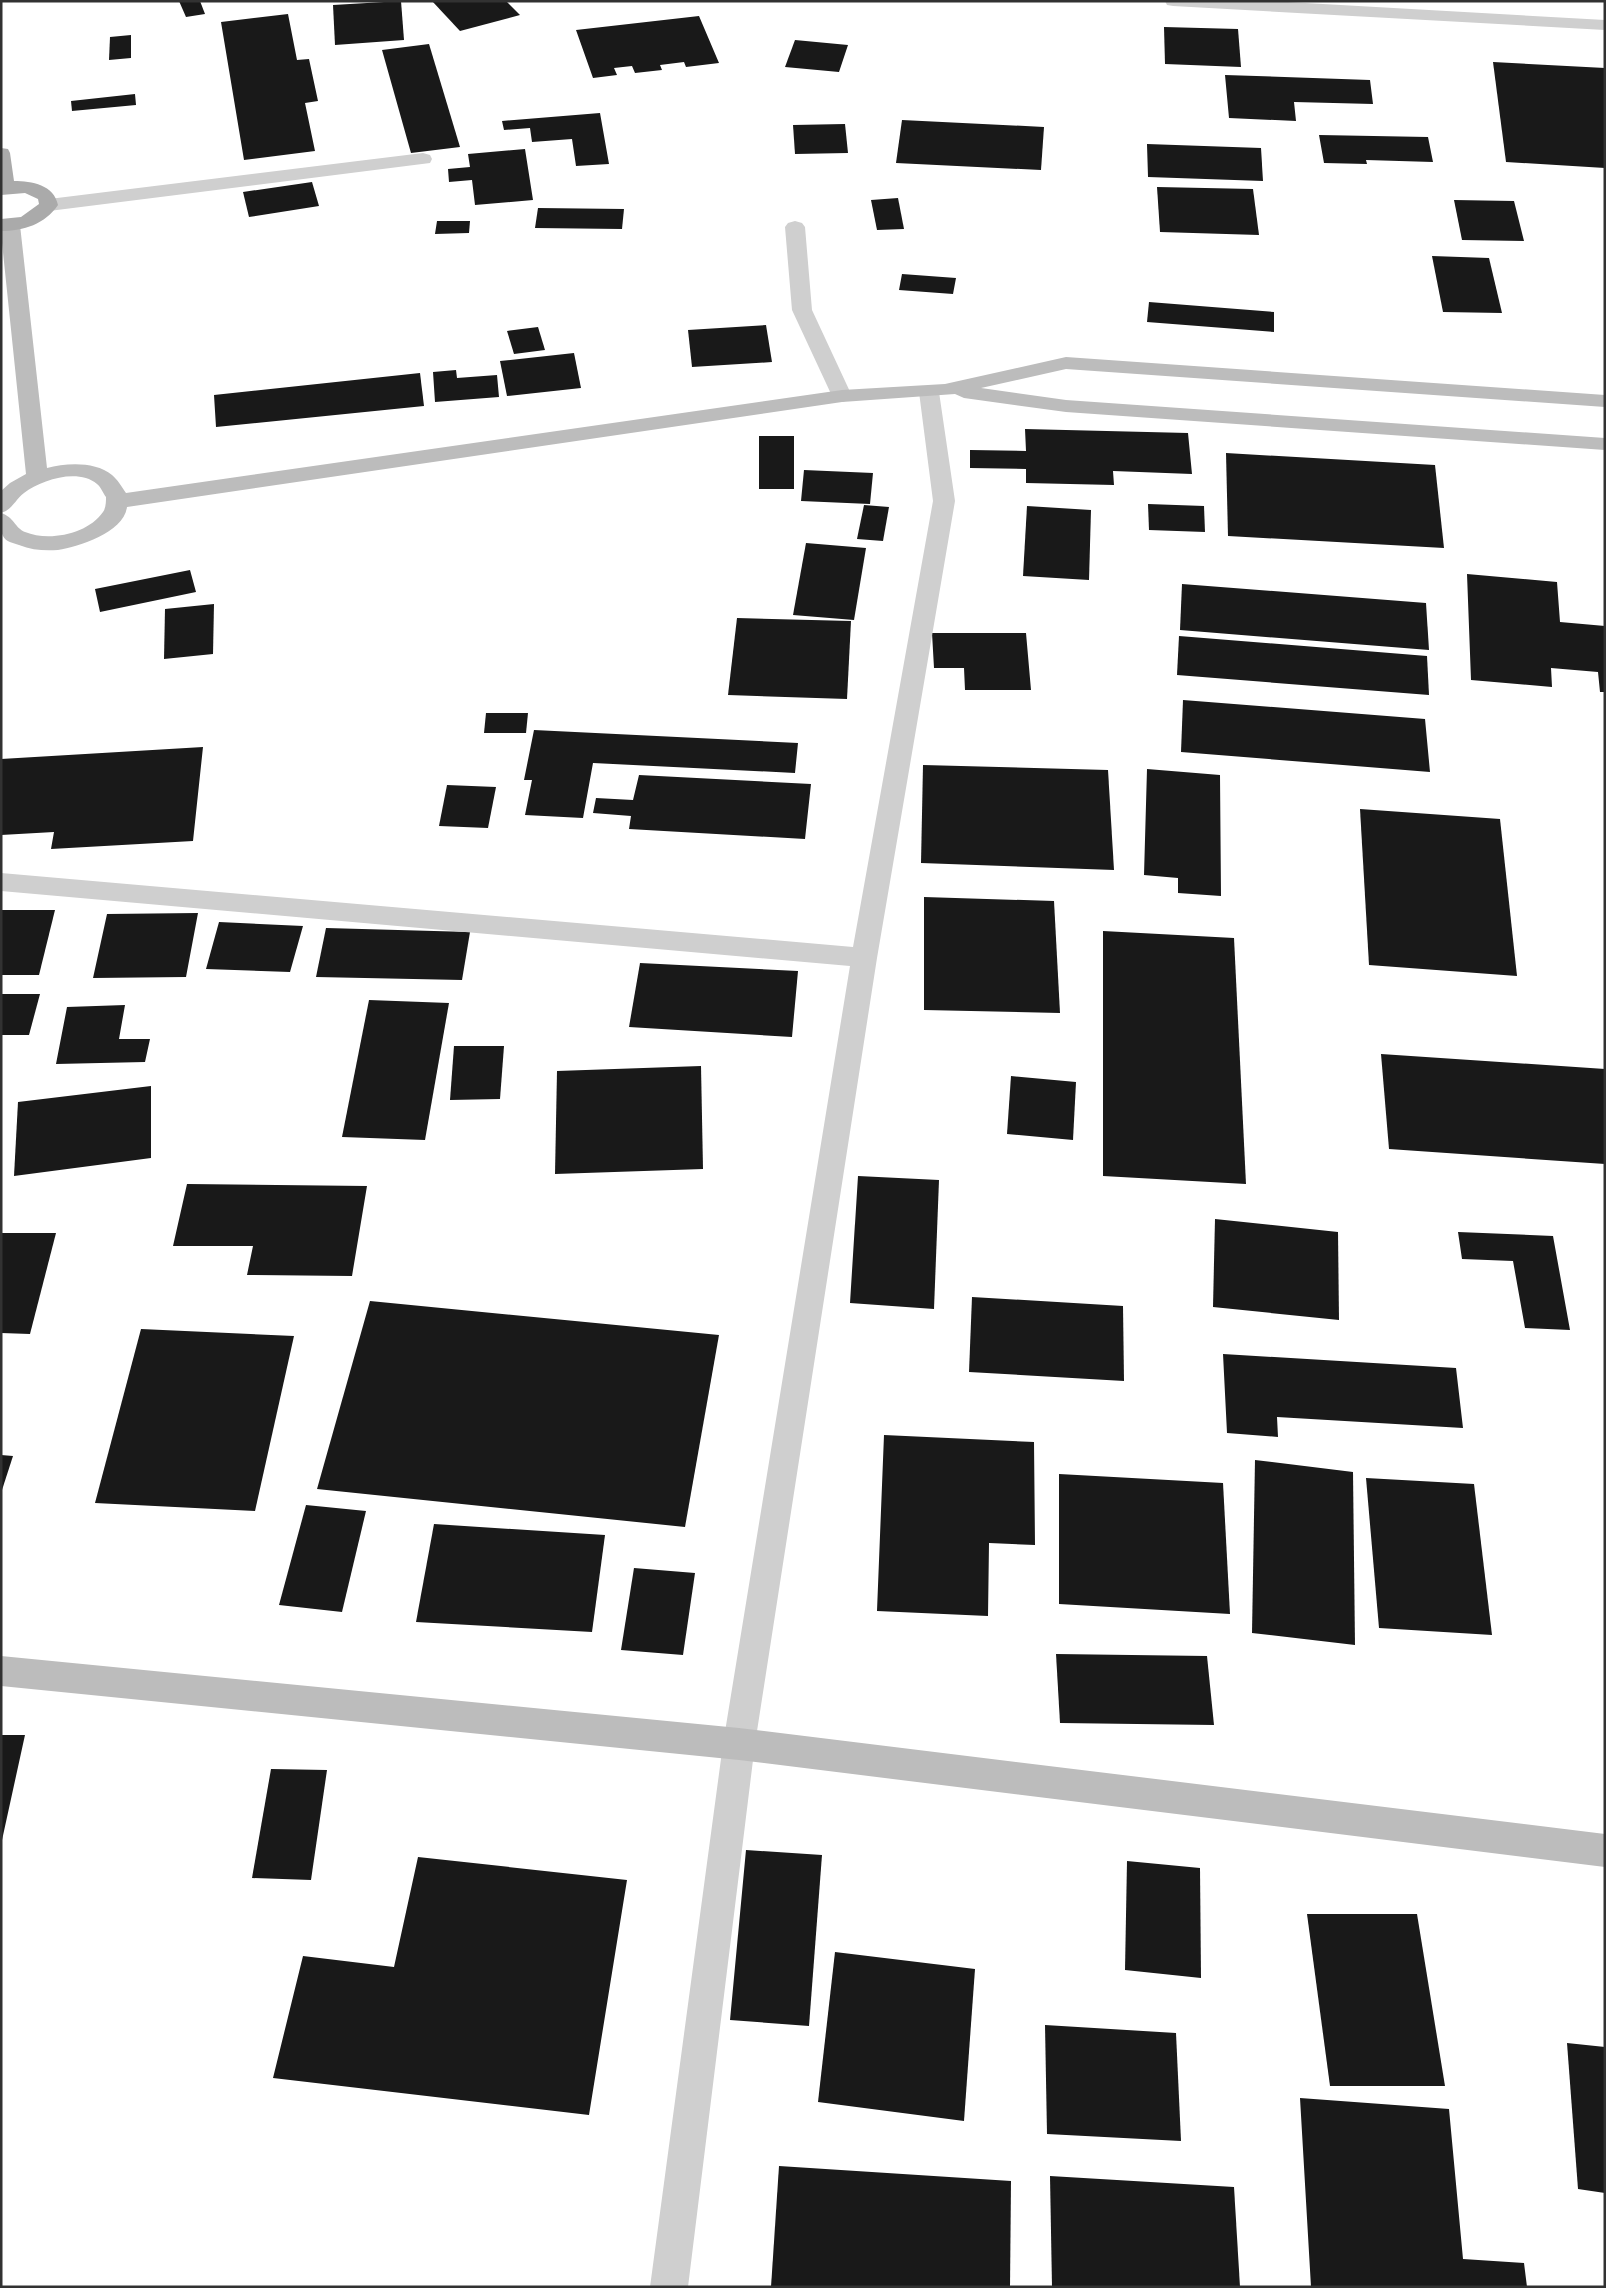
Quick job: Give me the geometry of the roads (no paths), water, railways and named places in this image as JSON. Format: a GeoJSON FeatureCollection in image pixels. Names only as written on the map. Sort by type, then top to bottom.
{"type":"FeatureCollection","features":[{"type":"Feature","properties":{"kind":"main road"},"geometry":{"type":"LineString","coordinates":[[1,153],[3,189],[22,187],[38,190],[47,196],[48,205],[42,214],[28,222],[6,225]]}},
{"type":"Feature","properties":{"kind":"street"},"geometry":{"type":"LineString","coordinates":[[1173,1],[1439,9],[1605,26]]}},
{"type":"Feature","properties":{"kind":"street"},"geometry":{"type":"LineString","coordinates":[[48,205],[423,159]]}},
{"type":"Feature","properties":{"kind":"street"},"geometry":{"type":"LineString","coordinates":[[6,225],[37,476]]}},
{"type":"Feature","properties":{"kind":"street"},"geometry":{"type":"LineString","coordinates":[[795,228],[802,310],[842,396]]}},
{"type":"Feature","properties":{"kind":"street"},"geometry":{"type":"LineString","coordinates":[[119,501],[842,396],[937,391],[1066,363],[1497,415],[1605,444]]}},
{"type":"Feature","properties":{"kind":"street"},"geometry":{"type":"LineString","coordinates":[[937,391],[1066,406],[1497,415],[1605,400]]}},
{"type":"Feature","properties":{"kind":"street"},"geometry":{"type":"LineString","coordinates":[[669,2287],[739,1744],[864,958],[944,501],[937,391]]}},
{"type":"Feature","properties":{"kind":"street"},"geometry":{"type":"LineString","coordinates":[[1,506],[8,494],[21,484],[37,476],[60,471],[83,472],[102,478],[115,487],[119,501],[116,513],[106,524],[91,534],[52,544],[32,542],[16,537],[5,528],[1,520]]}},
{"type":"Feature","properties":{"kind":"street"},"geometry":{"type":"LineString","coordinates":[[1,882],[864,958]]}},
{"type":"Feature","properties":{"kind":"street"},"geometry":{"type":"LineString","coordinates":[[1,1671],[739,1744],[1605,1852]]}}]}
